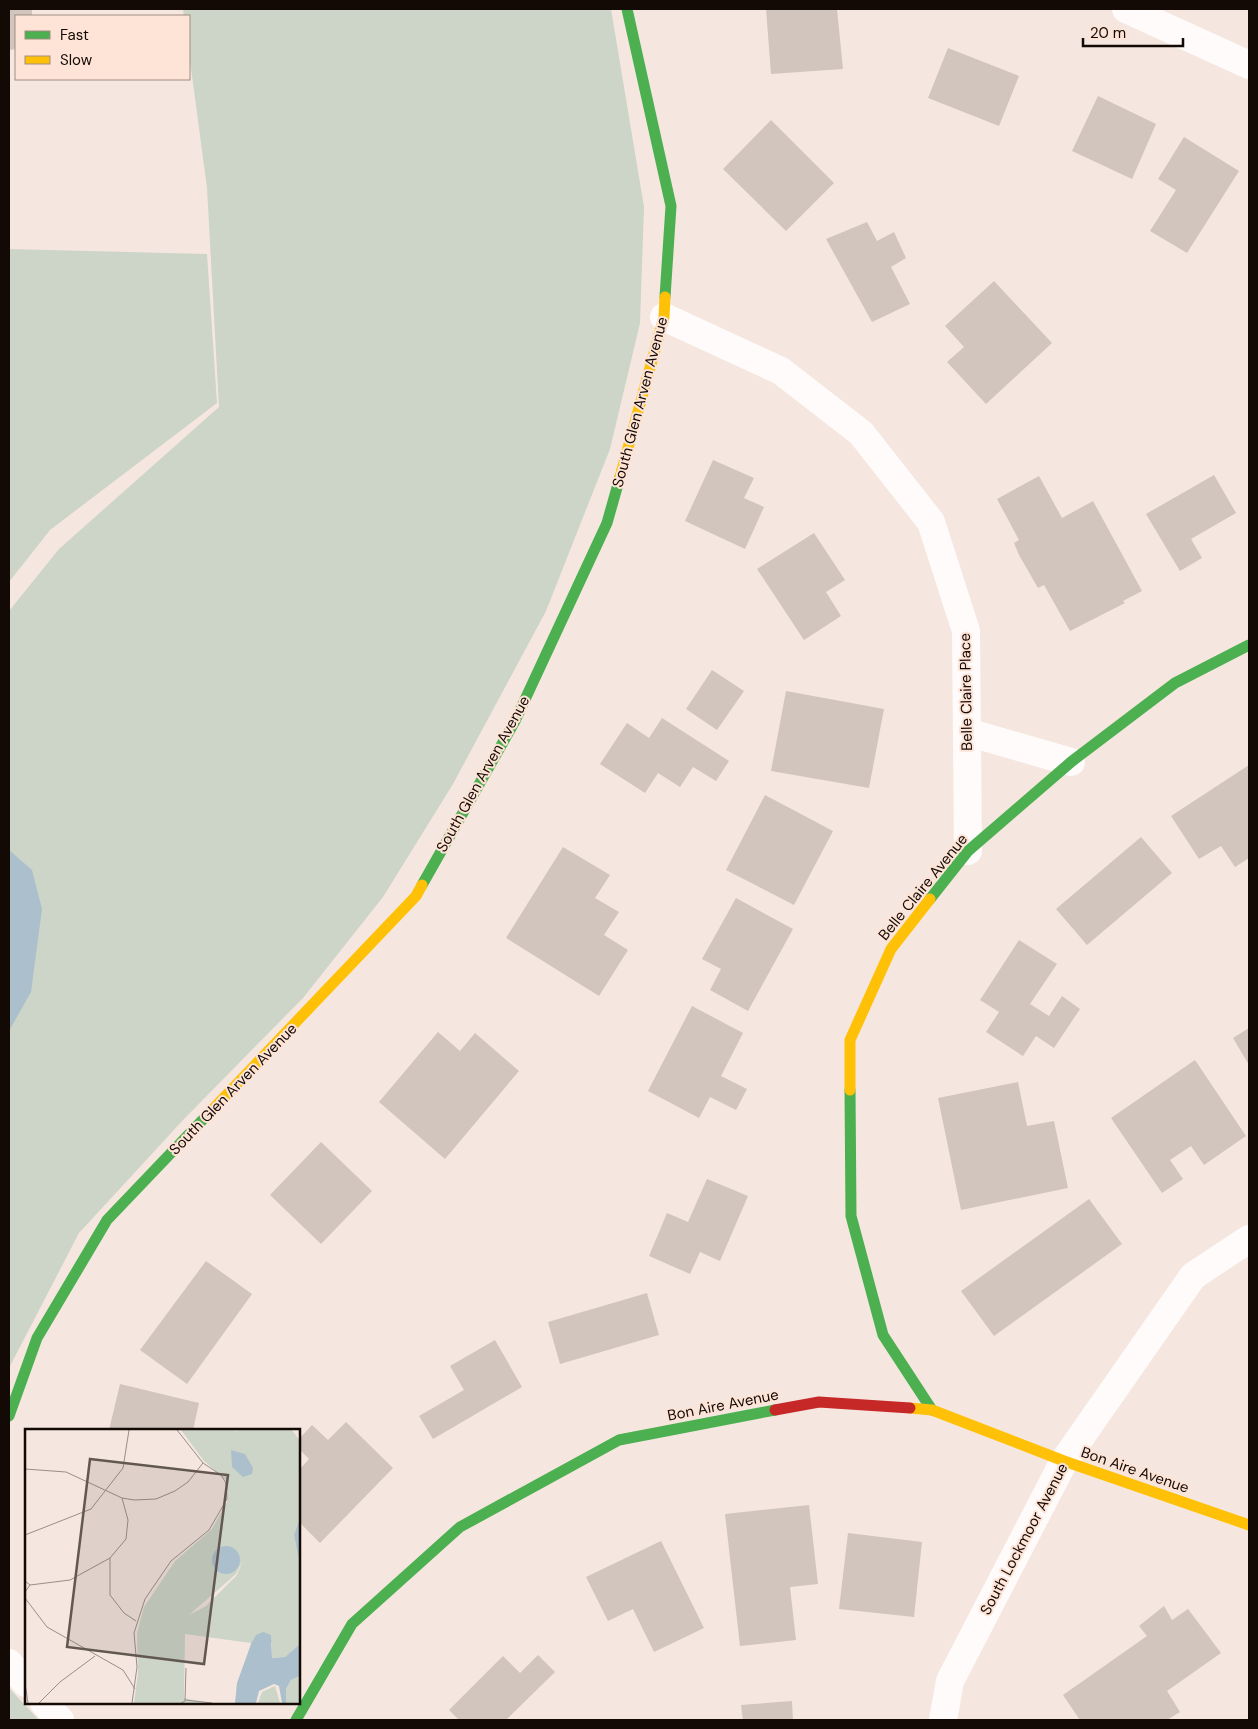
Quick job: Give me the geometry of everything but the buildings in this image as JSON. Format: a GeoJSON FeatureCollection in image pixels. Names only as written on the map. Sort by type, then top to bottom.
{"type":"FeatureCollection","features":[{"type":"Feature","properties":{"kind":"street","name":"South Glen Arven Avenue"},"geometry":{"type":"LineString","coordinates":[[9,1416],[37,1338],[108,1220],[416,896],[515,721],[607,524],[664,317],[671,206],[627,9]]}},
{"type":"Feature","properties":{"kind":"street"},"geometry":{"type":"LineString","coordinates":[[1126,9],[1249,65]]}},
{"type":"Feature","properties":{"kind":"street","name":"Belle Claire Place"},"geometry":{"type":"LineString","coordinates":[[664,317],[781,371],[861,432],[931,522],[966,631],[968,851]]}},
{"type":"Feature","properties":{"kind":"street","name":"Belle Claire Avenue"},"geometry":{"type":"LineString","coordinates":[[932,1410],[883,1335],[851,1216],[850,1040],[891,949],[968,851],[1071,762],[1175,683],[1249,645]]}},
{"type":"Feature","properties":{"kind":"street"},"geometry":{"type":"LineString","coordinates":[[967,732],[1071,762]]}},
{"type":"Feature","properties":{"kind":"street","name":"South Lockmoor Avenue"},"geometry":{"type":"LineString","coordinates":[[942,1720],[950,1681],[1064,1461],[1194,1276],[1249,1238]]}},
{"type":"Feature","properties":{"kind":"street","name":"Bon Aire Avenue"},"geometry":{"type":"LineString","coordinates":[[296,1720],[352,1624],[460,1527],[619,1440],[819,1402],[932,1410],[1064,1461],[1249,1525]]}},
{"type":"Feature","properties":{"kind":"street"},"geometry":{"type":"LineString","coordinates":[[9,1663],[25,1682]]}},
{"type":"Feature","properties":{"kind":"street"},"geometry":{"type":"LineString","coordinates":[[45,1704],[60,1720]]}},
{"type":"Feature","properties":{"kind":"green space"},"geometry":{"type":"Polygon","coordinates":[[[183,9],[611,9],[644,207],[640,323],[610,449],[546,611],[453,784],[383,897],[303,998],[184,1119],[79,1233],[9,1368],[9,611],[59,549],[219,407],[207,188],[190,60],[190,15],[184,15],[183,9]]]}},
{"type":"Feature","properties":{"kind":"green space"},"geometry":{"type":"Polygon","coordinates":[[[9,249],[207,254],[217,403],[50,530],[9,582],[9,249]]]}},
{"type":"Feature","properties":{"kind":"green space"},"geometry":{"type":"Polygon","coordinates":[[[9,1688],[39,1720],[9,1720],[9,1688]]]}},
{"type":"Feature","properties":{"kind":"water"},"geometry":{"type":"Polygon","coordinates":[[[9,850],[32,870],[42,909],[31,992],[9,1031],[9,850]]]}},
{"type":"Feature","properties":{"kind":"traffic: fast"},"geometry":{"type":"LineString","coordinates":[[627,9],[671,206],[665,297]]}},
{"type":"Feature","properties":{"kind":"traffic: fast"},"geometry":{"type":"LineString","coordinates":[[422,885],[515,721],[607,523],[620,477]]}},
{"type":"Feature","properties":{"kind":"traffic: fast"},"geometry":{"type":"LineString","coordinates":[[930,899],[968,851],[1071,762],[1175,683],[1249,645]]}},
{"type":"Feature","properties":{"kind":"traffic: fast"},"geometry":{"type":"LineString","coordinates":[[850,1090],[851,1216],[883,1335],[932,1410]]}},
{"type":"Feature","properties":{"kind":"traffic: fast"},"geometry":{"type":"LineString","coordinates":[[9,1416],[37,1338],[107,1220],[213,1109]]}},
{"type":"Feature","properties":{"kind":"traffic: fast"},"geometry":{"type":"LineString","coordinates":[[296,1720],[352,1624],[460,1527],[619,1440],[775,1410]]}},
{"type":"Feature","properties":{"kind":"traffic: slow"},"geometry":{"type":"LineString","coordinates":[[620,477],[664,317],[665,297]]}},
{"type":"Feature","properties":{"kind":"traffic: slow"},"geometry":{"type":"LineString","coordinates":[[213,1109],[416,896],[422,885]]}},
{"type":"Feature","properties":{"kind":"traffic: slow"},"geometry":{"type":"LineString","coordinates":[[850,1090],[850,1040],[891,949],[930,899]]}},
{"type":"Feature","properties":{"kind":"traffic: slow"},"geometry":{"type":"LineString","coordinates":[[910,1408],[932,1410],[1064,1461],[1249,1525]]}},
{"type":"Feature","properties":{"kind":"traffic: jam"},"geometry":{"type":"LineString","coordinates":[[775,1410],[819,1402],[910,1408]]}}]}
